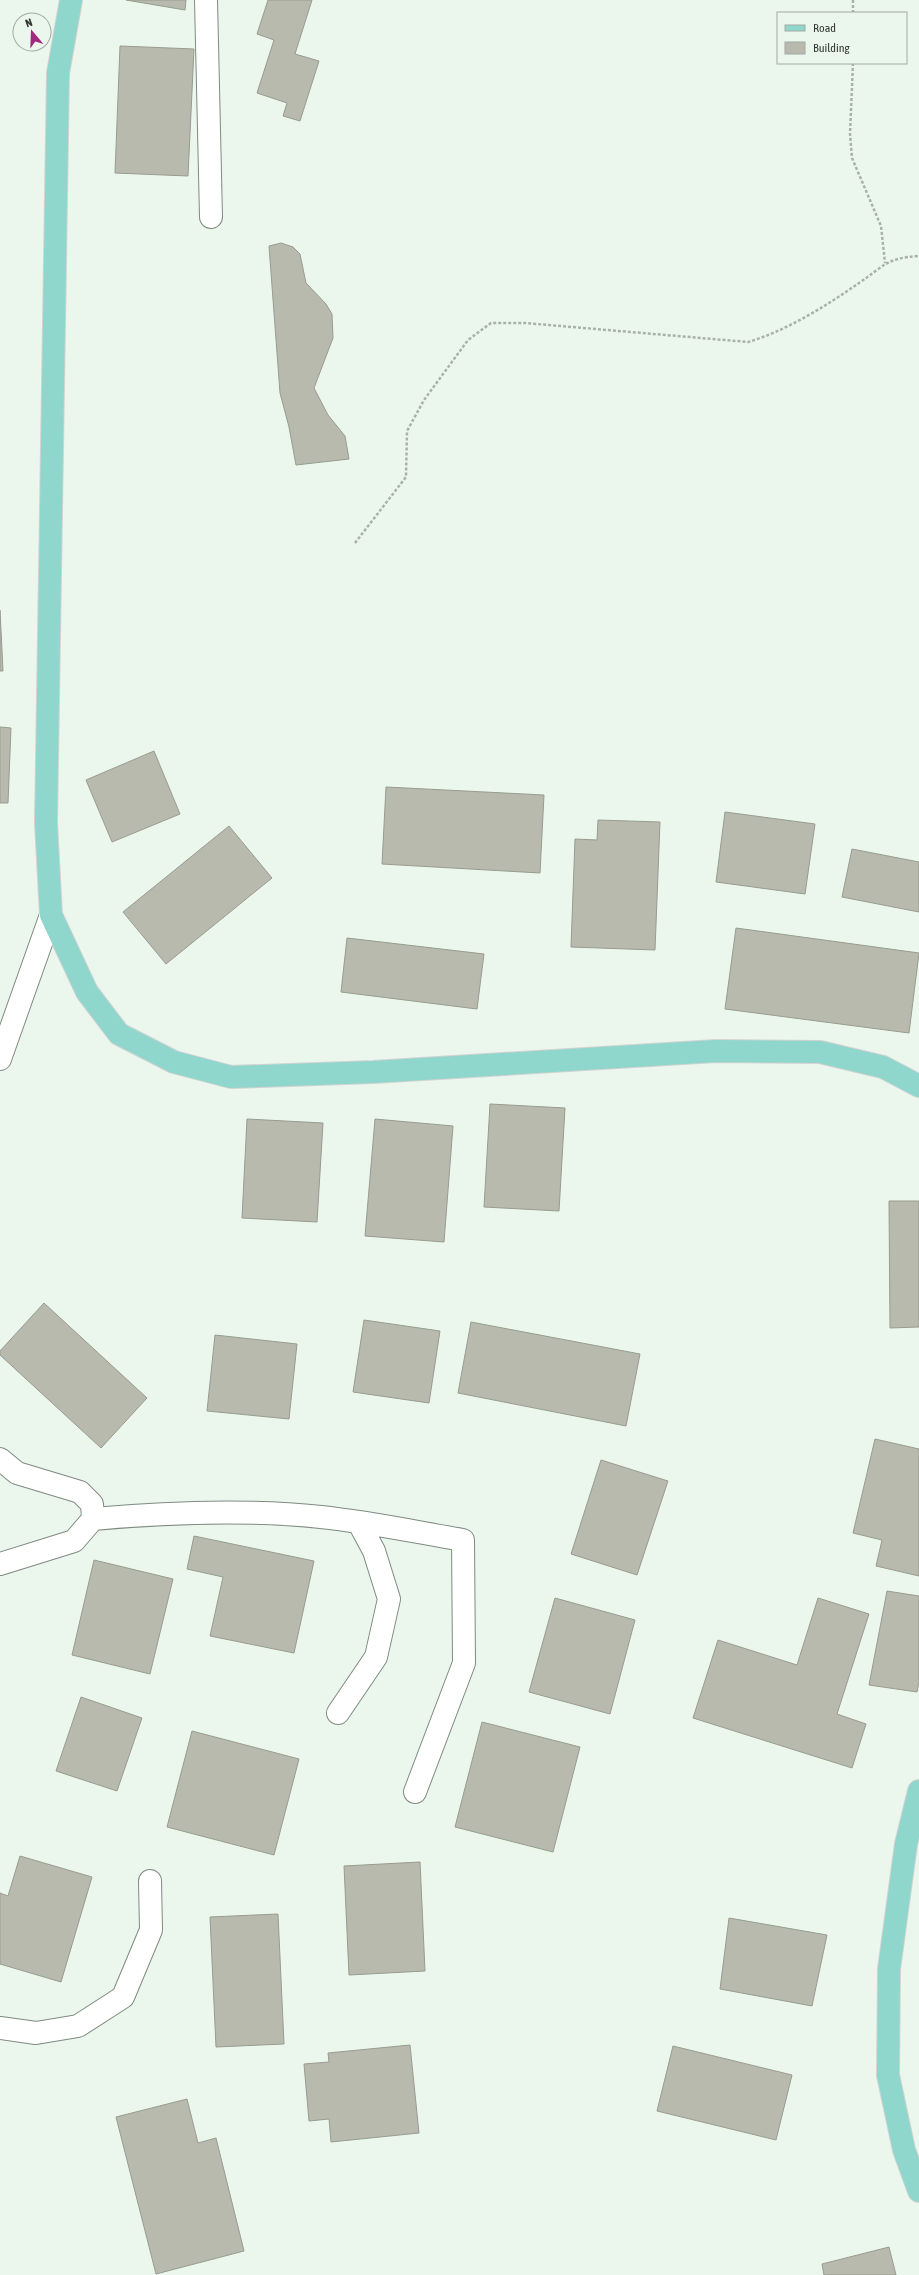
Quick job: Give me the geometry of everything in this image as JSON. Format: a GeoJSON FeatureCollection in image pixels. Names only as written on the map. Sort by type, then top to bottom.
{"type":"FeatureCollection","features":[{"type":"Feature","properties":{"kind":"main road"},"geometry":{"type":"LineString","coordinates":[[71,0],[58,73],[46,822],[51,915],[87,992],[119,1034],[174,1062],[231,1077],[373,1072],[716,1051],[820,1052],[883,1068],[919,1086]]}},
{"type":"Feature","properties":{"kind":"main road"},"geometry":{"type":"LineString","coordinates":[[919,1791],[906,1844],[889,1969],[888,2074],[904,2150],[919,2191]]}},
{"type":"Feature","properties":{"kind":"street"},"geometry":{"type":"LineString","coordinates":[[206,0],[211,217]]}},
{"type":"Feature","properties":{"kind":"street"},"geometry":{"type":"LineString","coordinates":[[0,1059],[51,915]]}},
{"type":"Feature","properties":{"kind":"street"},"geometry":{"type":"LineString","coordinates":[[0,1458],[17,1474],[80,1492],[92,1504],[93,1519]]}},
{"type":"Feature","properties":{"kind":"street"},"geometry":{"type":"LineString","coordinates":[[0,1564],[74,1541],[93,1519],[142,1514],[228,1512],[322,1517],[463,1540],[464,1663],[415,1792]]}},
{"type":"Feature","properties":{"kind":"street"},"geometry":{"type":"LineString","coordinates":[[338,1713],[376,1657],[389,1599],[374,1551],[360,1523]]}},
{"type":"Feature","properties":{"kind":"street"},"geometry":{"type":"LineString","coordinates":[[0,2028],[36,2033],[78,2026],[123,1997],[151,1930],[150,1881]]}},
{"type":"Feature","properties":{"kind":"path"},"geometry":{"type":"LineString","coordinates":[[852,0],[853,12]]}},
{"type":"Feature","properties":{"kind":"path"},"geometry":{"type":"LineString","coordinates":[[853,64],[850,134],[852,158],[881,226],[885,263]]}},
{"type":"Feature","properties":{"kind":"path"},"geometry":{"type":"LineString","coordinates":[[355,543],[406,477],[407,431],[424,400],[468,340],[491,323],[525,323],[748,342],[773,335],[859,284],[885,263],[906,257],[919,256]]}},
{"type":"Feature","properties":{"kind":"building"},"geometry":{"type":"Polygon","coordinates":[[[126,0],[186,0],[185,10],[126,0]]]}},
{"type":"Feature","properties":{"kind":"building"},"geometry":{"type":"Polygon","coordinates":[[[268,0],[312,0],[295,54],[319,61],[300,121],[283,116],[287,103],[257,93],[274,40],[257,34],[268,0]]]}},
{"type":"Feature","properties":{"kind":"building"},"geometry":{"type":"Polygon","coordinates":[[[120,46],[194,49],[188,176],[115,173],[120,46]]]}},
{"type":"Feature","properties":{"kind":"building"},"geometry":{"type":"Polygon","coordinates":[[[281,243],[293,247],[300,254],[306,283],[326,304],[332,314],[333,338],[314,388],[328,415],[345,436],[349,459],[296,465],[289,427],[280,393],[269,246],[281,243]]]}},
{"type":"Feature","properties":{"kind":"building"},"geometry":{"type":"Polygon","coordinates":[[[0,610],[3,671],[0,671],[0,610]]]}},
{"type":"Feature","properties":{"kind":"building"},"geometry":{"type":"Polygon","coordinates":[[[0,727],[11,728],[8,803],[0,803],[0,727]]]}},
{"type":"Feature","properties":{"kind":"building"},"geometry":{"type":"Polygon","coordinates":[[[154,751],[180,814],[112,842],[86,780],[154,751]]]}},
{"type":"Feature","properties":{"kind":"building"},"geometry":{"type":"Polygon","coordinates":[[[386,787],[544,795],[540,873],[382,864],[386,787]]]}},
{"type":"Feature","properties":{"kind":"building"},"geometry":{"type":"Polygon","coordinates":[[[725,812],[815,824],[805,894],[716,882],[725,812]]]}},
{"type":"Feature","properties":{"kind":"building"},"geometry":{"type":"Polygon","coordinates":[[[598,820],[660,822],[655,950],[571,947],[575,839],[597,840],[598,820]]]}},
{"type":"Feature","properties":{"kind":"building"},"geometry":{"type":"Polygon","coordinates":[[[229,826],[272,878],[166,964],[123,912],[229,826]]]}},
{"type":"Feature","properties":{"kind":"building"},"geometry":{"type":"Polygon","coordinates":[[[852,849],[919,862],[919,912],[842,897],[852,849]]]}},
{"type":"Feature","properties":{"kind":"building"},"geometry":{"type":"Polygon","coordinates":[[[736,928],[919,953],[909,1033],[725,1009],[736,928]]]}},
{"type":"Feature","properties":{"kind":"building"},"geometry":{"type":"Polygon","coordinates":[[[347,938],[484,954],[477,1009],[341,992],[347,938]]]}},
{"type":"Feature","properties":{"kind":"building"},"geometry":{"type":"Polygon","coordinates":[[[490,1104],[565,1108],[559,1211],[484,1207],[490,1104]]]}},
{"type":"Feature","properties":{"kind":"building"},"geometry":{"type":"Polygon","coordinates":[[[247,1119],[323,1123],[317,1222],[242,1218],[247,1119]]]}},
{"type":"Feature","properties":{"kind":"building"},"geometry":{"type":"Polygon","coordinates":[[[375,1119],[453,1126],[444,1242],[365,1236],[375,1119]]]}},
{"type":"Feature","properties":{"kind":"building"},"geometry":{"type":"Polygon","coordinates":[[[889,1201],[919,1201],[919,1327],[890,1328],[889,1201]]]}},
{"type":"Feature","properties":{"kind":"building"},"geometry":{"type":"Polygon","coordinates":[[[44,1303],[147,1398],[101,1448],[0,1355],[0,1351],[44,1303]]]}},
{"type":"Feature","properties":{"kind":"building"},"geometry":{"type":"Polygon","coordinates":[[[364,1320],[440,1331],[429,1403],[353,1392],[364,1320]]]}},
{"type":"Feature","properties":{"kind":"building"},"geometry":{"type":"Polygon","coordinates":[[[471,1322],[640,1354],[626,1426],[458,1393],[471,1322]]]}},
{"type":"Feature","properties":{"kind":"building"},"geometry":{"type":"Polygon","coordinates":[[[215,1335],[297,1344],[289,1419],[207,1411],[215,1335]]]}},
{"type":"Feature","properties":{"kind":"building"},"geometry":{"type":"Polygon","coordinates":[[[875,1439],[919,1449],[919,1576],[876,1566],[882,1540],[853,1533],[875,1439]]]}},
{"type":"Feature","properties":{"kind":"building"},"geometry":{"type":"Polygon","coordinates":[[[601,1460],[668,1481],[637,1575],[571,1554],[601,1460]]]}},
{"type":"Feature","properties":{"kind":"building"},"geometry":{"type":"Polygon","coordinates":[[[194,1536],[314,1561],[294,1653],[210,1636],[223,1577],[187,1569],[194,1536]]]}},
{"type":"Feature","properties":{"kind":"building"},"geometry":{"type":"Polygon","coordinates":[[[94,1560],[173,1579],[150,1674],[72,1655],[94,1560]]]}},
{"type":"Feature","properties":{"kind":"building"},"geometry":{"type":"Polygon","coordinates":[[[887,1591],[919,1596],[919,1682],[917,1692],[869,1685],[887,1591]]]}},
{"type":"Feature","properties":{"kind":"building"},"geometry":{"type":"Polygon","coordinates":[[[555,1598],[635,1620],[610,1714],[529,1692],[555,1598]]]}},
{"type":"Feature","properties":{"kind":"building"},"geometry":{"type":"Polygon","coordinates":[[[818,1598],[869,1614],[837,1714],[866,1724],[852,1768],[693,1718],[718,1640],[797,1665],[818,1598]]]}},
{"type":"Feature","properties":{"kind":"building"},"geometry":{"type":"Polygon","coordinates":[[[81,1697],[142,1718],[117,1791],[56,1771],[81,1697]]]}},
{"type":"Feature","properties":{"kind":"building"},"geometry":{"type":"Polygon","coordinates":[[[482,1722],[580,1747],[553,1852],[455,1827],[482,1722]]]}},
{"type":"Feature","properties":{"kind":"building"},"geometry":{"type":"Polygon","coordinates":[[[192,1731],[299,1759],[274,1855],[167,1827],[192,1731]]]}},
{"type":"Feature","properties":{"kind":"building"},"geometry":{"type":"Polygon","coordinates":[[[20,1856],[92,1877],[61,1982],[0,1964],[0,1893],[8,1896],[20,1856]]]}},
{"type":"Feature","properties":{"kind":"building"},"geometry":{"type":"Polygon","coordinates":[[[420,1862],[425,1971],[349,1975],[344,1866],[420,1862]]]}},
{"type":"Feature","properties":{"kind":"building"},"geometry":{"type":"Polygon","coordinates":[[[278,1914],[284,2044],[216,2047],[210,1917],[278,1914]]]}},
{"type":"Feature","properties":{"kind":"building"},"geometry":{"type":"Polygon","coordinates":[[[729,1918],[827,1935],[812,2006],[720,1989],[729,1918]]]}},
{"type":"Feature","properties":{"kind":"building"},"geometry":{"type":"Polygon","coordinates":[[[410,2045],[419,2133],[331,2142],[329,2119],[309,2121],[304,2064],[329,2062],[328,2053],[410,2045]]]}},
{"type":"Feature","properties":{"kind":"building"},"geometry":{"type":"Polygon","coordinates":[[[673,2046],[792,2075],[776,2140],[657,2111],[673,2046]]]}},
{"type":"Feature","properties":{"kind":"building"},"geometry":{"type":"Polygon","coordinates":[[[187,2099],[198,2143],[216,2138],[244,2251],[156,2274],[116,2117],[187,2099]]]}},
{"type":"Feature","properties":{"kind":"building"},"geometry":{"type":"Polygon","coordinates":[[[889,2247],[896,2275],[824,2275],[822,2264],[889,2247]]]}}]}
